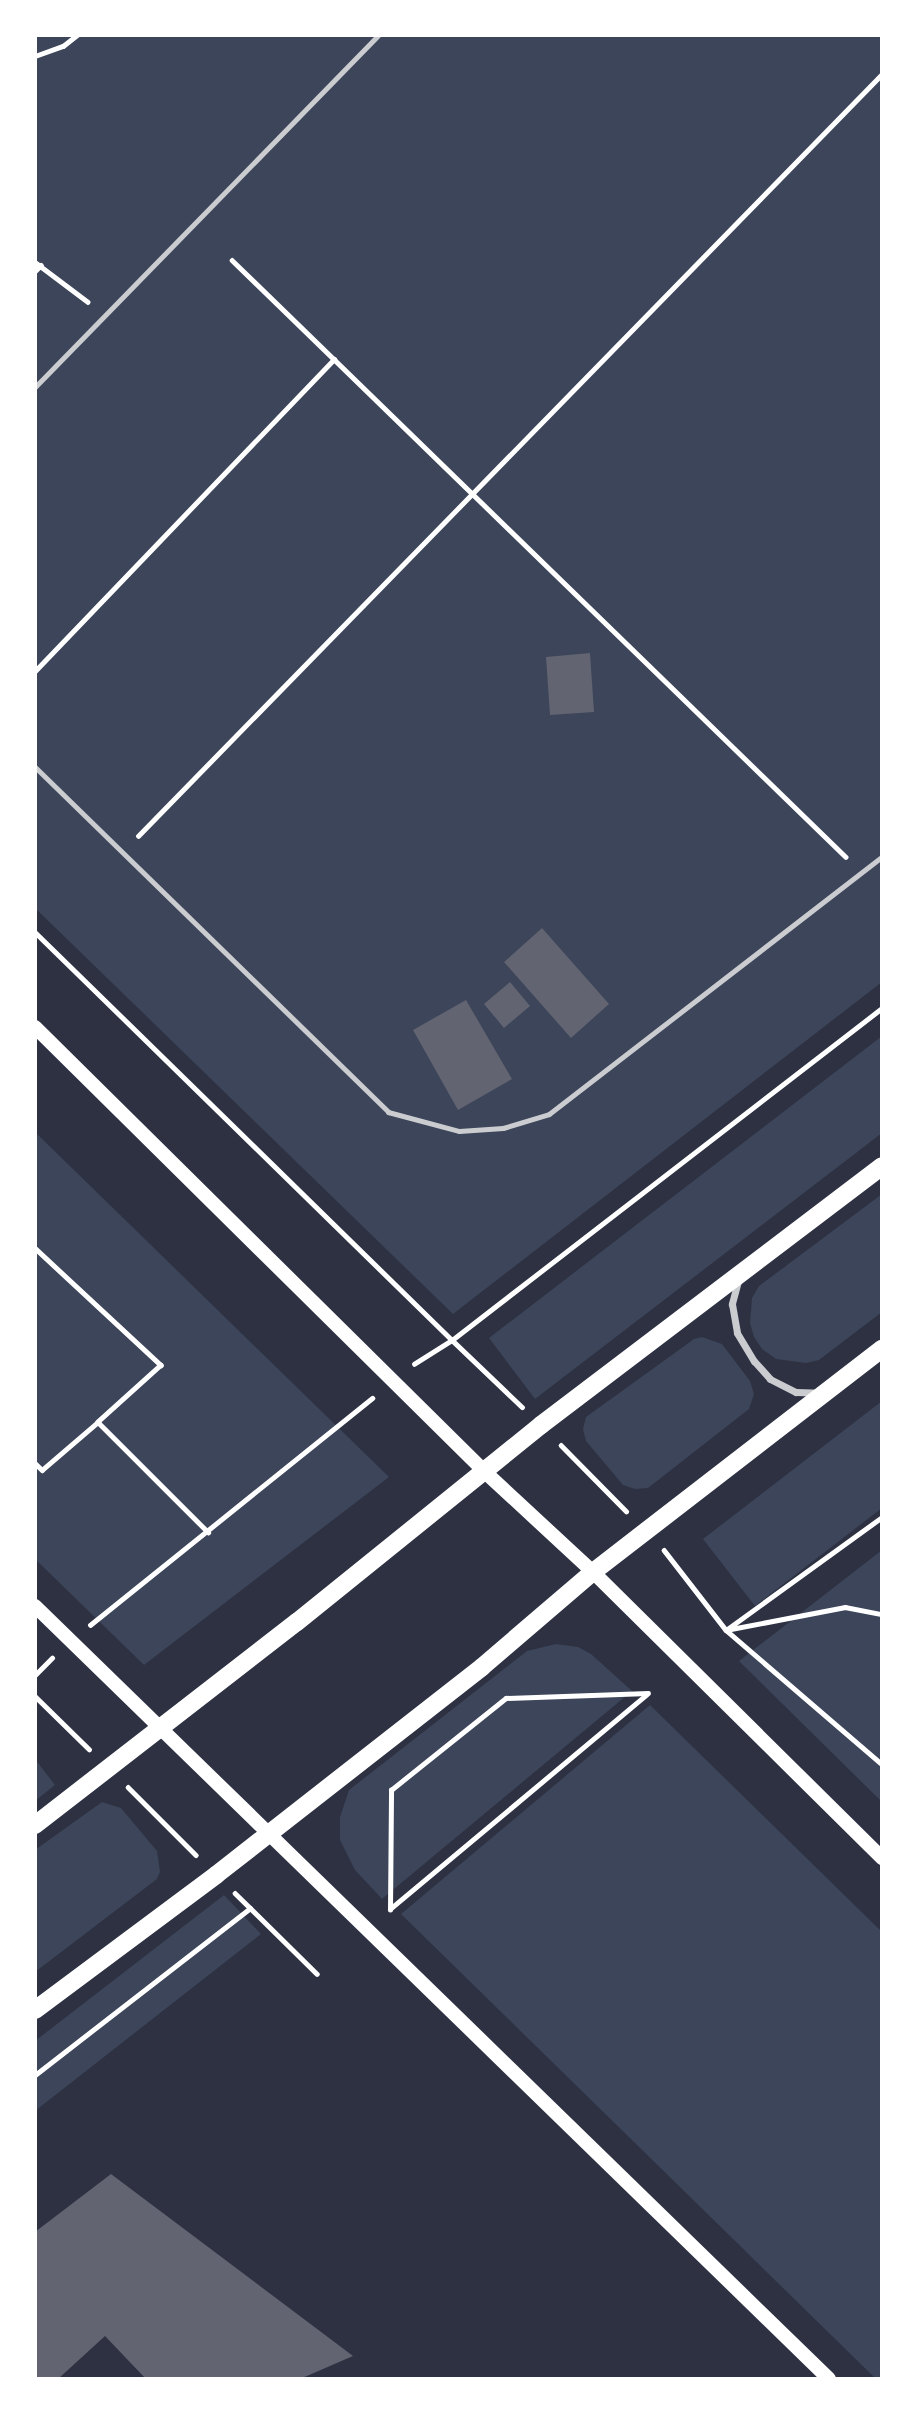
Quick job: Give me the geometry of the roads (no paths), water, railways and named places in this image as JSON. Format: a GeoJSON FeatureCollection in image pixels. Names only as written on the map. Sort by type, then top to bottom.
{"type":"FeatureCollection","features":[{"type":"Feature","properties":{"kind":"main road"},"geometry":{"type":"LineString","coordinates":[[35,1027],[393,1378],[485,1472],[593,1572],[882,1858]]}},
{"type":"Feature","properties":{"kind":"main road"},"geometry":{"type":"LineString","coordinates":[[35,1825],[485,1472],[541,1425],[882,1166]]}},
{"type":"Feature","properties":{"kind":"main road"},"geometry":{"type":"LineString","coordinates":[[35,2010],[216,1875],[482,1668],[593,1572],[882,1349]]}},
{"type":"Feature","properties":{"kind":"main road"},"geometry":{"type":"LineString","coordinates":[[35,1606],[267,1835],[829,2379]]}},
{"type":"Feature","properties":{"kind":"street"},"geometry":{"type":"LineString","coordinates":[[740,1274],[732,1304],[737,1333],[754,1361],[770,1379],[796,1392],[824,1394]]}},
{"type":"Feature","properties":{"kind":"lane"},"geometry":{"type":"LineString","coordinates":[[35,387],[378,35]]}},
{"type":"Feature","properties":{"kind":"lane"},"geometry":{"type":"LineString","coordinates":[[35,766],[388,1112],[459,1131],[503,1128],[549,1114],[882,857]]}}]}
